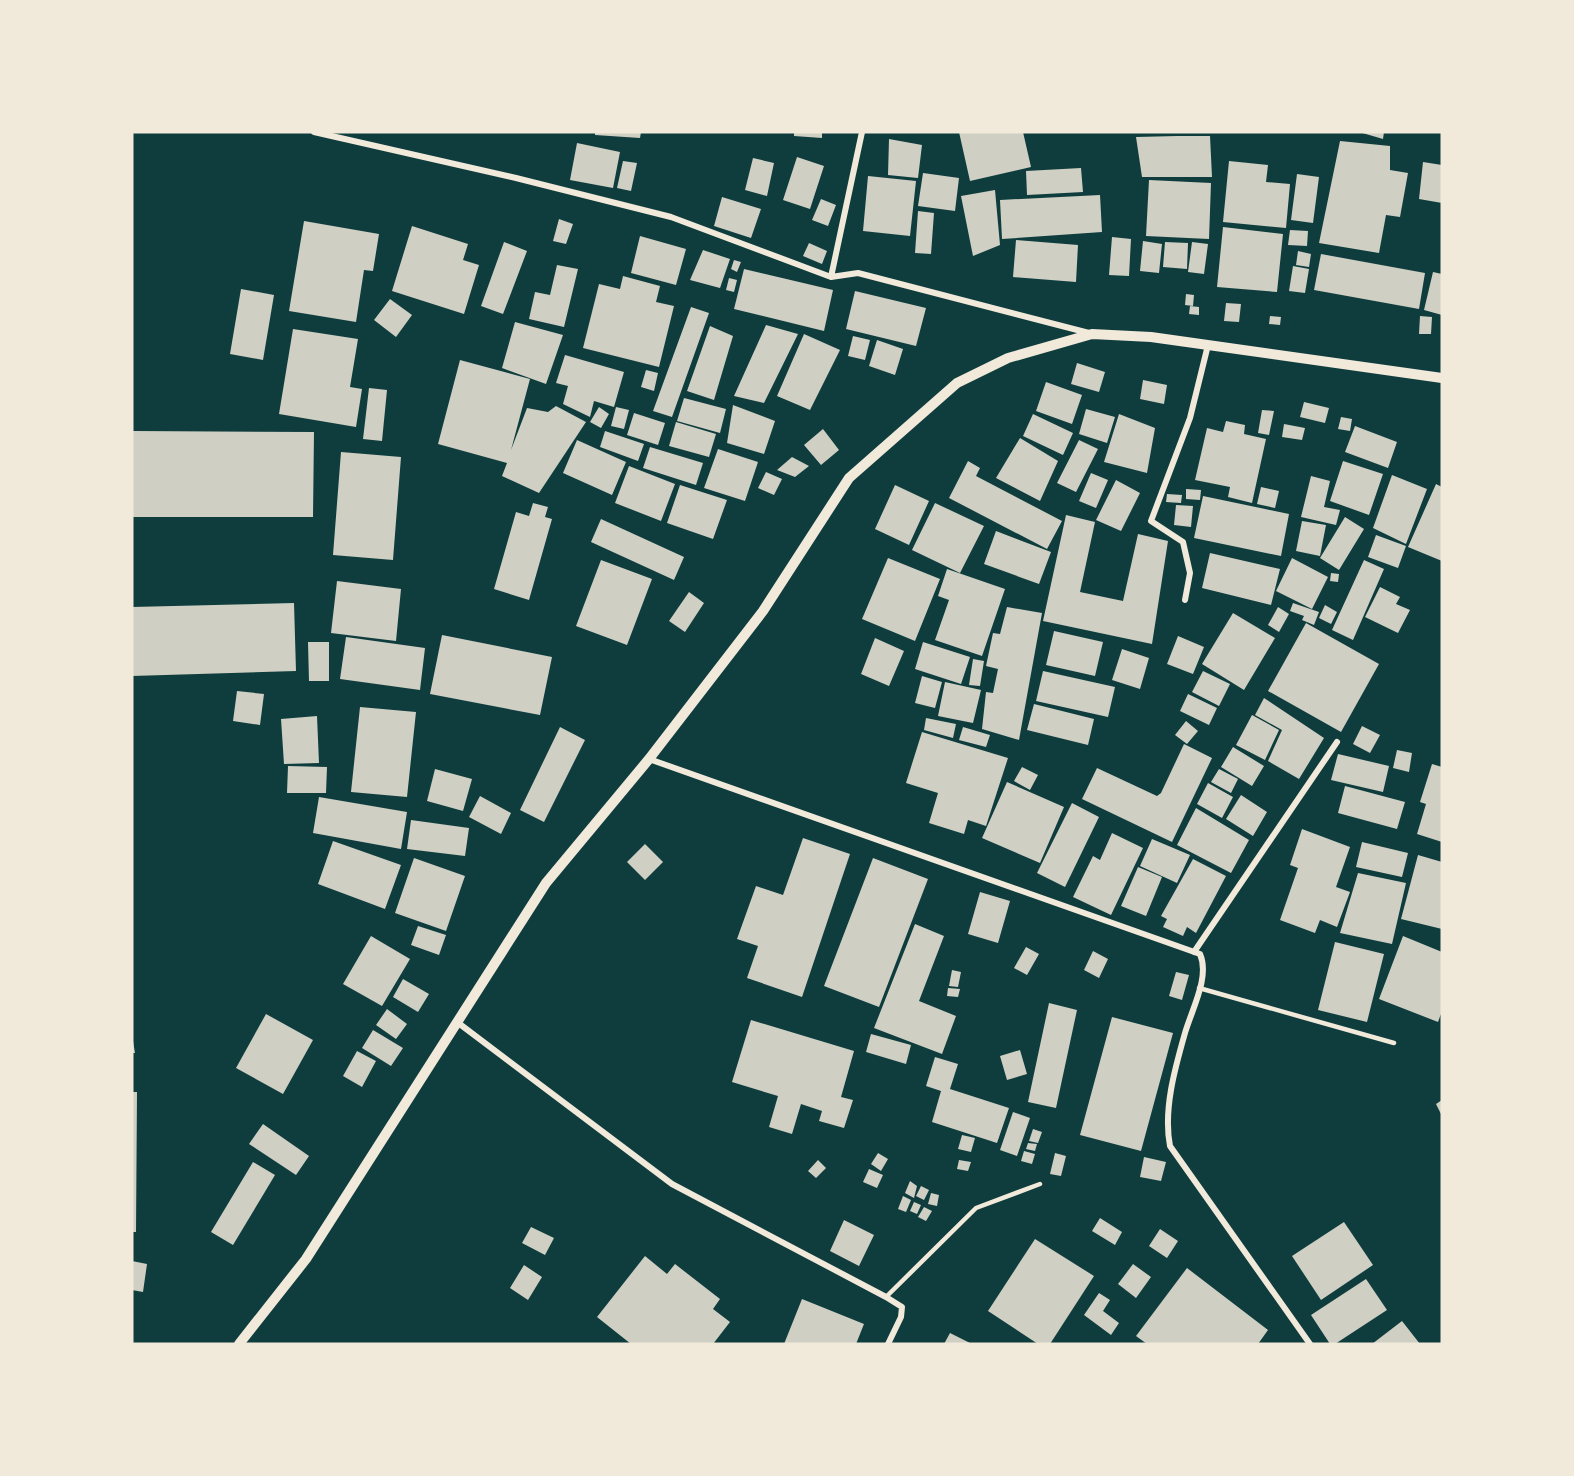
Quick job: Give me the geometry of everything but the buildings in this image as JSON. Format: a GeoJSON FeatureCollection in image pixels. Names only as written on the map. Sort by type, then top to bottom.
{"type":"FeatureCollection","features":[{"type":"Feature","properties":{"kind":"street"},"geometry":{"type":"LineString","coordinates":[[314,132],[516,178],[671,217],[831,277],[858,273],[1092,334],[1151,337],[1442,378]]}},
{"type":"Feature","properties":{"kind":"street"},"geometry":{"type":"LineString","coordinates":[[831,277],[862,132]]}},
{"type":"Feature","properties":{"kind":"street"},"geometry":{"type":"LineString","coordinates":[[239,1344],[306,1259],[546,883],[649,759],[763,611],[849,477],[957,382],[1008,358],[1092,334]]}},
{"type":"Feature","properties":{"kind":"street"},"geometry":{"type":"LineString","coordinates":[[1185,600],[1190,573],[1183,542],[1151,521],[1190,418],[1208,345]]}},
{"type":"Feature","properties":{"kind":"street"},"geometry":{"type":"LineString","coordinates":[[1194,952],[1336,742]]}},
{"type":"Feature","properties":{"kind":"street"},"geometry":{"type":"LineString","coordinates":[[649,759],[1200,954],[1204,964],[1167,1116],[1170,1146],[1310,1344]]}},
{"type":"Feature","properties":{"kind":"street"},"geometry":{"type":"LineString","coordinates":[[456,1022],[672,1184],[902,1307],[901,1317],[888,1344]]}},
{"type":"Feature","properties":{"kind":"lane"},"geometry":{"type":"LineString","coordinates":[[1199,988],[1394,1043]]}},
{"type":"Feature","properties":{"kind":"lane"},"geometry":{"type":"LineString","coordinates":[[886,1297],[976,1208],[1040,1184]]}}]}
